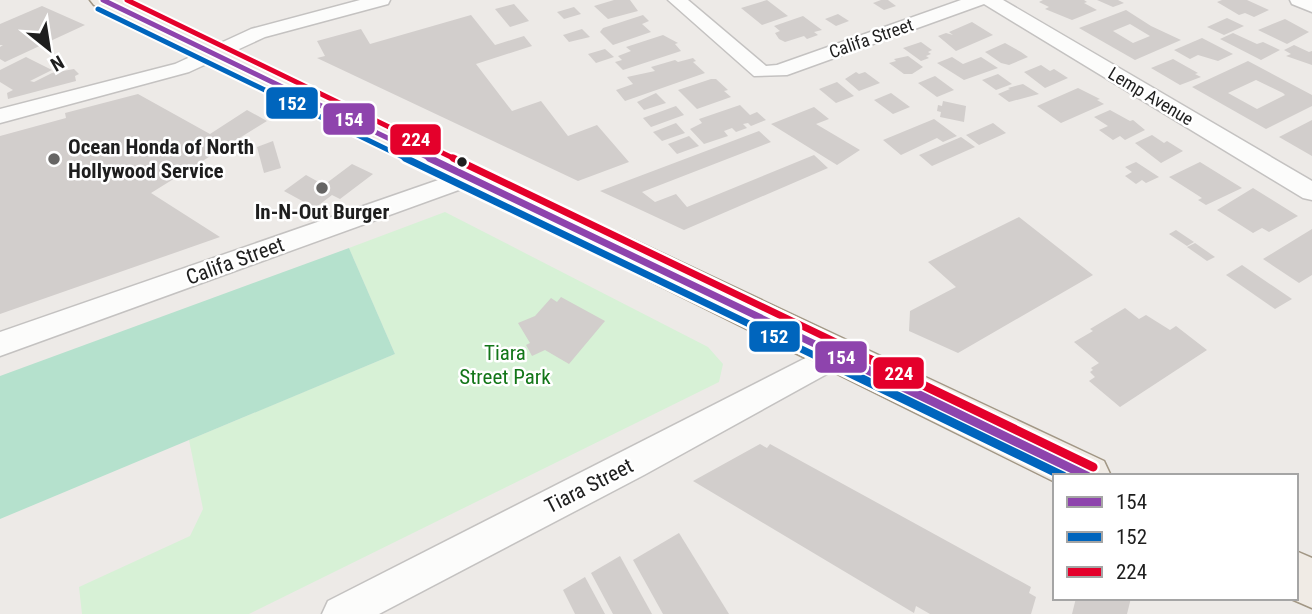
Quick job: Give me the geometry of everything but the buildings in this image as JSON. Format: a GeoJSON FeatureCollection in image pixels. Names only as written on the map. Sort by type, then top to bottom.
{"type":"FeatureCollection","features":[{"type":"Feature","properties":{"kind":"main road"},"geometry":{"type":"LineString","coordinates":[[103,0],[1084,474]]}},
{"type":"Feature","properties":{"kind":"street"},"geometry":{"type":"LineString","coordinates":[[0,116],[182,68],[258,33],[381,0]]}},
{"type":"Feature","properties":{"kind":"street","name":"Califa Street"},"geometry":{"type":"LineString","coordinates":[[677,0],[761,72],[780,71],[979,0]]}},
{"type":"Feature","properties":{"kind":"street","name":"Lemp Avenue"},"geometry":{"type":"LineString","coordinates":[[990,0],[1312,192]]}},
{"type":"Feature","properties":{"kind":"street"},"geometry":{"type":"LineString","coordinates":[[1298,0],[1312,6]]}},
{"type":"Feature","properties":{"kind":"street","name":"Califa Street"},"geometry":{"type":"LineString","coordinates":[[0,344],[470,177]]}},
{"type":"Feature","properties":{"kind":"street","name":"Tiara Street"},"geometry":{"type":"LineString","coordinates":[[341,614],[835,355]]}},
{"type":"Feature","properties":{"kind":"green space","name":"Tiara Street Park"},"geometry":{"type":"Polygon","coordinates":[[[445,212],[708,347],[723,364],[719,382],[249,614],[82,614],[79,587],[190,536],[203,509],[189,440],[395,354],[349,248],[445,212]]]}},
{"type":"Feature","properties":{"kind":"green space"},"geometry":{"type":"Polygon","coordinates":[[[349,248],[395,354],[0,519],[0,376],[349,248]]]}},
{"type":"Feature","properties":{"kind":"transit line","name":"154"},"geometry":{"type":"LineString","coordinates":[[103,0],[1083,474]]}},
{"type":"Feature","properties":{"kind":"transit line","name":"224"},"geometry":{"type":"LineString","coordinates":[[127,0],[1093,467]]}},
{"type":"Feature","properties":{"kind":"transit line","name":"152"},"geometry":{"type":"LineString","coordinates":[[98,9],[1059,474]]}},
{"type":"Feature","properties":{"kind":"place","name":"Ocean Honda of North Hollywood Service"},"geometry":{"type":"Point","coordinates":[54,159]}},
{"type":"Feature","properties":{"kind":"place","name":"In-N-Out Burger"},"geometry":{"type":"Point","coordinates":[322,188]}}]}
